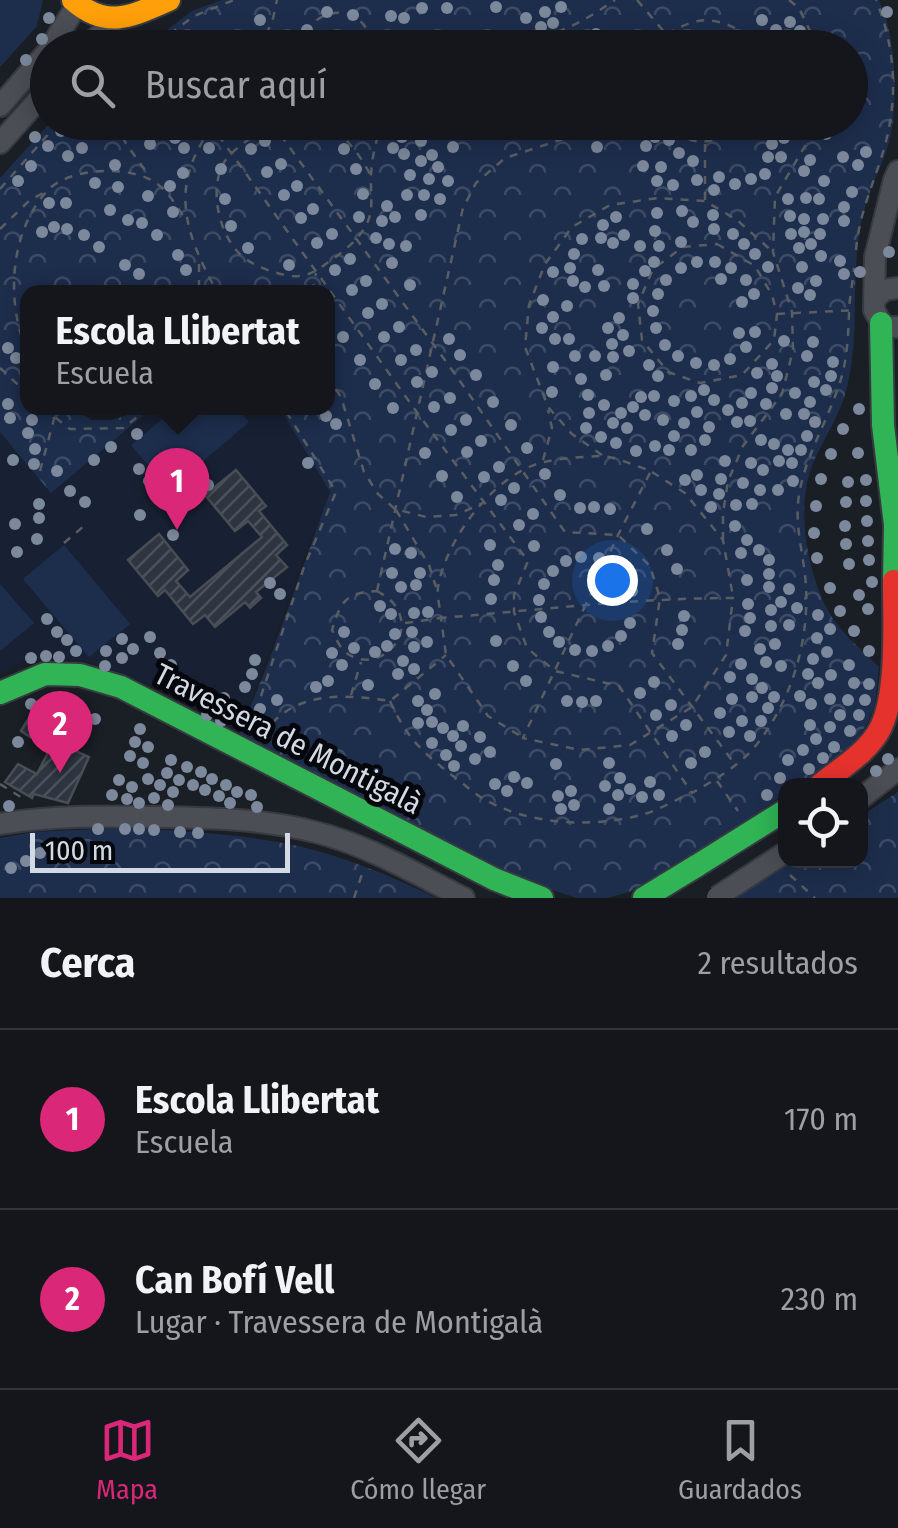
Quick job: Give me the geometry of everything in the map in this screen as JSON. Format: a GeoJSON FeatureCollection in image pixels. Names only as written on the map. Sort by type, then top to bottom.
{"type":"FeatureCollection","features":[{"type":"Feature","properties":{"kind":"street"},"geometry":{"type":"LineString","coordinates":[[59,30],[75,3],[96,16],[117,20],[163,2]]}},
{"type":"Feature","properties":{"kind":"street"},"geometry":{"type":"LineString","coordinates":[[106,30],[117,20]]}},
{"type":"Feature","properties":{"kind":"street"},"geometry":{"type":"LineString","coordinates":[[4,94],[30,67]]}},
{"type":"Feature","properties":{"kind":"street"},"geometry":{"type":"LineString","coordinates":[[0,143],[30,109]]}},
{"type":"Feature","properties":{"kind":"street"},"geometry":{"type":"LineString","coordinates":[[882,315],[876,257],[898,171]]}},
{"type":"Feature","properties":{"kind":"street"},"geometry":{"type":"LineString","coordinates":[[829,778],[870,744],[881,727],[889,696],[896,525],[883,425],[882,315],[884,290],[898,288]]}},
{"type":"Feature","properties":{"kind":"street","name":"Travessera de Montigalà"},"geometry":{"type":"LineString","coordinates":[[0,693],[45,674],[80,675],[121,688],[494,879],[542,898]]}},
{"type":"Feature","properties":{"kind":"street"},"geometry":{"type":"LineString","coordinates":[[850,778],[851,760]]}},
{"type":"Feature","properties":{"kind":"street"},"geometry":{"type":"LineString","coordinates":[[868,793],[898,769]]}},
{"type":"Feature","properties":{"kind":"street"},"geometry":{"type":"LineString","coordinates":[[644,898],[778,815]]}},
{"type":"Feature","properties":{"kind":"street"},"geometry":{"type":"LineString","coordinates":[[0,824],[98,817],[246,819],[316,832],[370,852],[464,898]]}},
{"type":"Feature","properties":{"kind":"street"},"geometry":{"type":"LineString","coordinates":[[716,897],[778,857]]}},
{"type":"Feature","properties":{"kind":"path"},"geometry":{"type":"LineString","coordinates":[[212,0],[215,8]]}},
{"type":"Feature","properties":{"kind":"path"},"geometry":{"type":"LineString","coordinates":[[175,30],[194,16],[234,0]]}},
{"type":"Feature","properties":{"kind":"path"},"geometry":{"type":"LineString","coordinates":[[268,30],[277,0]]}},
{"type":"Feature","properties":{"kind":"path"},"geometry":{"type":"LineString","coordinates":[[561,30],[583,22],[614,0]]}},
{"type":"Feature","properties":{"kind":"path"},"geometry":{"type":"LineString","coordinates":[[637,0],[663,30]]}},
{"type":"Feature","properties":{"kind":"path"},"geometry":{"type":"LineString","coordinates":[[789,0],[798,8],[809,30]]}},
{"type":"Feature","properties":{"kind":"path"},"geometry":{"type":"LineString","coordinates":[[390,701],[412,742],[485,800],[546,820],[577,824],[642,815],[716,780],[752,750],[778,711],[798,668],[806,614],[806,583],[797,523],[799,496],[806,466],[844,372],[859,221],[890,122],[893,66],[876,0]]}},
{"type":"Feature","properties":{"kind":"path"},"geometry":{"type":"LineString","coordinates":[[308,30],[326,13],[346,12],[366,30]]}},
{"type":"Feature","properties":{"kind":"path"},"geometry":{"type":"LineString","coordinates":[[676,30],[700,20],[727,24],[737,30]]}},
{"type":"Feature","properties":{"kind":"path"},"geometry":{"type":"LineString","coordinates":[[0,190],[43,140]]}},
{"type":"Feature","properties":{"kind":"path"},"geometry":{"type":"LineString","coordinates":[[124,140],[185,218],[212,285]]}},
{"type":"Feature","properties":{"kind":"path"},"geometry":{"type":"LineString","coordinates":[[185,218],[187,179],[202,140]]}},
{"type":"Feature","properties":{"kind":"path"},"geometry":{"type":"LineString","coordinates":[[222,140],[326,285]]}},
{"type":"Feature","properties":{"kind":"path"},"geometry":{"type":"LineString","coordinates":[[250,140],[224,164],[217,194],[219,216],[236,251],[271,272],[296,277],[316,271],[357,240],[369,221],[376,140]]}},
{"type":"Feature","properties":{"kind":"path"},"geometry":{"type":"LineString","coordinates":[[286,140],[565,532],[618,535],[650,566],[660,598],[652,654],[735,764]]}},
{"type":"Feature","properties":{"kind":"path"},"geometry":{"type":"LineString","coordinates":[[346,140],[357,150],[371,176]]}},
{"type":"Feature","properties":{"kind":"path"},"geometry":{"type":"LineString","coordinates":[[378,591],[463,208],[476,183],[504,158],[560,140]]}},
{"type":"Feature","properties":{"kind":"path"},"geometry":{"type":"LineString","coordinates":[[689,140],[714,140]]}},
{"type":"Feature","properties":{"kind":"path"},"geometry":{"type":"LineString","coordinates":[[335,389],[364,472],[378,494],[396,509],[429,565],[438,591],[446,655],[488,716],[523,738],[580,750],[630,745],[692,707],[726,655],[733,598],[723,540],[728,481],[743,446],[782,394],[794,350],[792,312],[773,252],[775,197],[808,140]]}},
{"type":"Feature","properties":{"kind":"path"},"geometry":{"type":"LineString","coordinates":[[705,143],[705,201]]}},
{"type":"Feature","properties":{"kind":"path"},"geometry":{"type":"LineString","coordinates":[[0,229],[30,200],[75,176],[100,170],[123,171],[152,180]]}},
{"type":"Feature","properties":{"kind":"path"},"geometry":{"type":"LineString","coordinates":[[20,333],[12,290],[21,241],[49,189]]}},
{"type":"Feature","properties":{"kind":"path"},"geometry":{"type":"LineString","coordinates":[[543,462],[552,428],[525,347],[529,305],[545,264],[572,227],[610,205],[658,198],[705,201],[737,220],[773,252]]}},
{"type":"Feature","properties":{"kind":"path"},"geometry":{"type":"LineString","coordinates":[[717,244],[755,266],[772,295],[777,314],[774,340],[742,375],[700,383],[668,372],[642,340],[638,304],[653,268],[683,247],[717,244]]}},
{"type":"Feature","properties":{"kind":"path"},"geometry":{"type":"LineString","coordinates":[[199,258],[200,285]]}},
{"type":"Feature","properties":{"kind":"path"},"geometry":{"type":"LineString","coordinates":[[313,285],[316,271]]}},
{"type":"Feature","properties":{"kind":"path"},"geometry":{"type":"LineString","coordinates":[[335,298],[528,561],[514,595],[514,612],[527,648],[555,671],[619,686],[692,792]]}},
{"type":"Feature","properties":{"kind":"path"},"geometry":{"type":"LineString","coordinates":[[777,314],[849,310],[882,315]]}},
{"type":"Feature","properties":{"kind":"path"},"geometry":{"type":"LineString","coordinates":[[0,368],[20,387]]}},
{"type":"Feature","properties":{"kind":"path"},"geometry":{"type":"LineString","coordinates":[[548,407],[572,434],[604,456],[651,471],[684,493],[723,540]]}},
{"type":"Feature","properties":{"kind":"path"},"geometry":{"type":"LineString","coordinates":[[50,415],[70,429],[123,428],[140,415]]}},
{"type":"Feature","properties":{"kind":"path"},"geometry":{"type":"LineString","coordinates":[[40,471],[53,415]]}},
{"type":"Feature","properties":{"kind":"path"},"geometry":{"type":"LineString","coordinates":[[244,749],[304,567],[336,492],[288,415]]}},
{"type":"Feature","properties":{"kind":"path"},"geometry":{"type":"LineString","coordinates":[[438,591],[460,530],[498,485],[543,462],[604,456]]}},
{"type":"Feature","properties":{"kind":"path"},"geometry":{"type":"LineString","coordinates":[[523,738],[651,471]]}},
{"type":"Feature","properties":{"kind":"path"},"geometry":{"type":"LineString","coordinates":[[396,509],[426,517],[456,515],[484,503]]}},
{"type":"Feature","properties":{"kind":"path"},"geometry":{"type":"LineString","coordinates":[[64,543],[85,525]]}},
{"type":"Feature","properties":{"kind":"path"},"geometry":{"type":"LineString","coordinates":[[378,591],[395,604],[403,623],[396,646],[383,657],[362,660],[344,650],[332,630],[339,607],[354,592],[378,591]]}},
{"type":"Feature","properties":{"kind":"path"},"geometry":{"type":"LineString","coordinates":[[403,623],[660,598],[733,598]]}},
{"type":"Feature","properties":{"kind":"path"},"geometry":{"type":"LineString","coordinates":[[244,749],[296,706],[326,696],[390,701],[446,655]]}},
{"type":"Feature","properties":{"kind":"path"},"geometry":{"type":"LineString","coordinates":[[351,695],[362,660]]}},
{"type":"Feature","properties":{"kind":"path"},"geometry":{"type":"LineString","coordinates":[[0,784],[31,803]]}},
{"type":"Feature","properties":{"kind":"path"},"geometry":{"type":"LineString","coordinates":[[354,898],[370,852]]}},
{"type":"Feature","properties":{"kind":"shaded area"},"geometry":{"type":"Polygon","coordinates":[[[144,415],[284,415],[329,491],[242,727],[87,661],[27,660],[0,674],[0,432],[51,493],[144,415]]]}},
{"type":"Feature","properties":{"kind":"green space"},"geometry":{"type":"Polygon","coordinates":[[[0,0],[43,0],[37,26],[0,67],[0,0]]]}},
{"type":"Feature","properties":{"kind":"green space"},"geometry":{"type":"Polygon","coordinates":[[[222,0],[879,0],[894,66],[891,134],[860,230],[853,351],[847,387],[813,463],[805,502],[811,567],[826,607],[841,629],[879,667],[874,708],[848,749],[811,778],[778,778],[778,799],[693,857],[629,892],[607,898],[577,898],[528,882],[238,737],[330,492],[284,415],[335,415],[335,285],[20,285],[20,415],[84,415],[91,420],[112,420],[144,415],[51,493],[0,432],[0,178],[35,140],[868,140],[868,30],[167,30],[192,11],[222,0]]]}},
{"type":"Feature","properties":{"kind":"green space"},"geometry":{"type":"Polygon","coordinates":[[[167,415],[243,415],[249,422],[169,490],[131,445],[167,415]]]}},
{"type":"Feature","properties":{"kind":"green space"},"geometry":{"type":"Polygon","coordinates":[[[64,545],[130,624],[89,657],[23,579],[64,545]]]}},
{"type":"Feature","properties":{"kind":"green space"},"geometry":{"type":"Polygon","coordinates":[[[0,584],[34,623],[0,651],[0,584]]]}},
{"type":"Feature","properties":{"kind":"green space"},"geometry":{"type":"Polygon","coordinates":[[[898,792],[898,898],[735,898],[781,868],[868,868],[868,811],[898,792]]]}},
{"type":"Feature","properties":{"kind":"green space"},"geometry":{"type":"Polygon","coordinates":[[[120,828],[231,835],[298,846],[368,868],[436,898],[0,898],[0,838],[33,832],[120,828]]]}},
{"type":"Feature","properties":{"kind":"building"},"geometry":{"type":"Polygon","coordinates":[[[236,470],[266,506],[259,511],[287,545],[276,555],[287,567],[256,592],[261,598],[250,608],[245,602],[215,627],[205,615],[193,624],[165,590],[158,596],[128,560],[159,534],[188,570],[176,581],[190,597],[262,537],[248,521],[235,531],[205,495],[236,470]]]}},
{"type":"Feature","properties":{"kind":"building"},"geometry":{"type":"Polygon","coordinates":[[[32,713],[42,718],[30,737],[21,731],[32,713]]]}},
{"type":"Feature","properties":{"kind":"building"},"geometry":{"type":"Polygon","coordinates":[[[54,741],[89,757],[68,803],[34,794],[32,798],[5,782],[18,764],[37,774],[54,741]]]}},
{"type":"Feature","properties":{"kind":"traffic: fast"},"geometry":{"type":"LineString","coordinates":[[881,323],[883,425],[895,525],[894,581]]}},
{"type":"Feature","properties":{"kind":"traffic: fast"},"geometry":{"type":"LineString","coordinates":[[0,693],[45,674],[80,675],[121,687],[494,879],[542,898]]}},
{"type":"Feature","properties":{"kind":"traffic: fast"},"geometry":{"type":"LineString","coordinates":[[698,865],[778,815]]}},
{"type":"Feature","properties":{"kind":"traffic: fast"},"geometry":{"type":"LineString","coordinates":[[644,898],[698,865]]}},
{"type":"Feature","properties":{"kind":"traffic: slow"},"geometry":{"type":"LineString","coordinates":[[73,0],[97,15],[109,17],[131,15],[169,0]]}},
{"type":"Feature","properties":{"kind":"traffic: jam"},"geometry":{"type":"LineString","coordinates":[[829,778],[876,736],[886,712],[893,676],[894,581]]}},
{"type":"Feature","properties":{"kind":"place","name":"Escola Llibertat"},"geometry":{"type":"Point","coordinates":[177,530]}},
{"type":"Feature","properties":{"kind":"place","name":"Can Bofí Vell"},"geometry":{"type":"Point","coordinates":[60,773]}}]}
